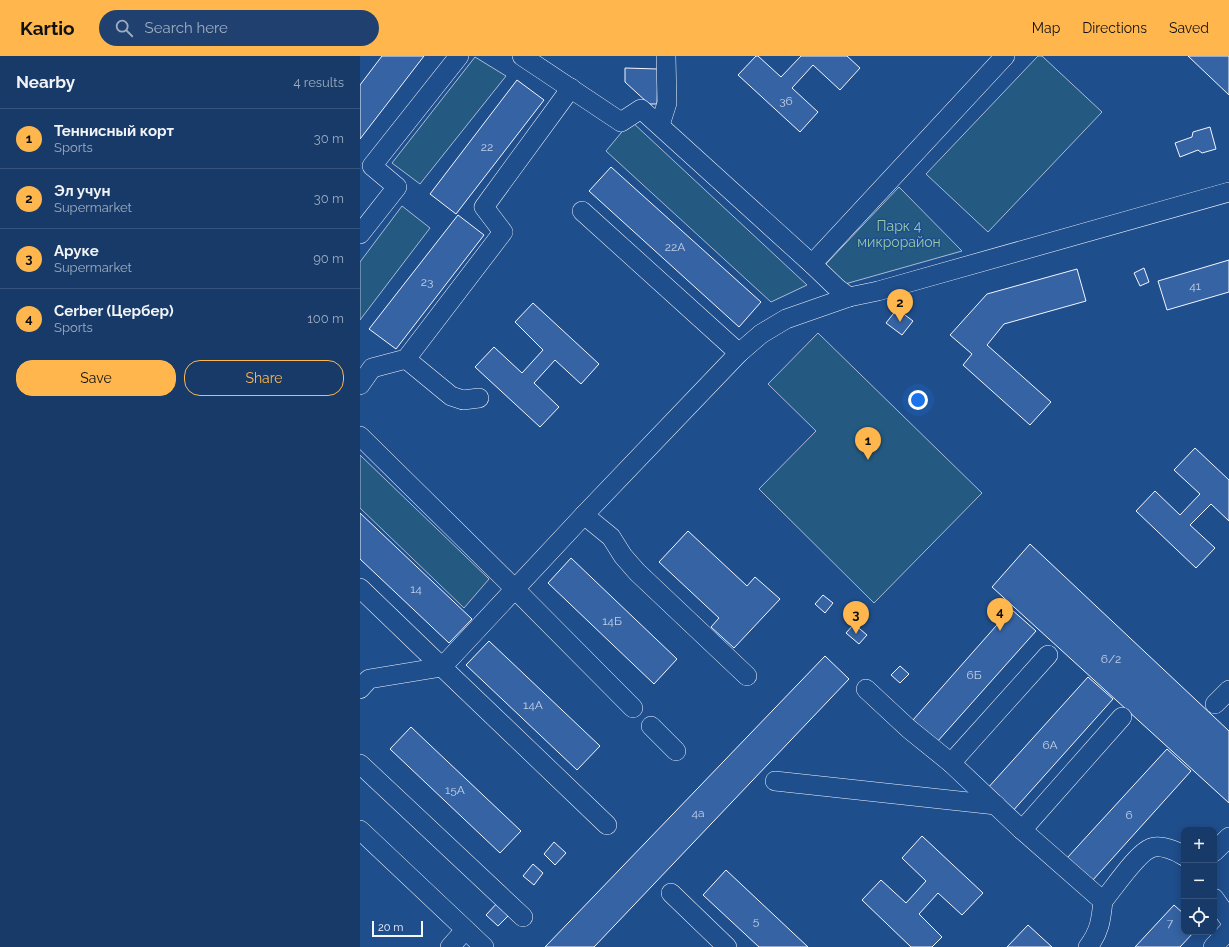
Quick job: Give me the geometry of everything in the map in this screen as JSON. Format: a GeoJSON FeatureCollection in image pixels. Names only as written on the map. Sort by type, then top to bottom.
{"type":"FeatureCollection","features":[{"type":"Feature","properties":{"kind":"street"},"geometry":{"type":"LineString","coordinates":[[360,234],[397,187],[372,166],[459,56]]}},
{"type":"Feature","properties":{"kind":"street"},"geometry":{"type":"LineString","coordinates":[[522,56],[621,122],[641,109],[837,288],[849,297]]}},
{"type":"Feature","properties":{"kind":"street"},"geometry":{"type":"LineString","coordinates":[[660,125],[667,103],[666,56]]}},
{"type":"Feature","properties":{"kind":"street"},"geometry":{"type":"LineString","coordinates":[[812,264],[1005,56]]}},
{"type":"Feature","properties":{"kind":"street"},"geometry":{"type":"LineString","coordinates":[[360,384],[372,368],[406,359],[503,232],[484,207],[571,88]]}},
{"type":"Feature","properties":{"kind":"street"},"geometry":{"type":"LineString","coordinates":[[360,689],[369,679],[442,667],[584,515],[739,353],[761,334],[786,319],[849,297],[885,289],[1229,192]]}},
{"type":"Feature","properties":{"kind":"street"},"geometry":{"type":"LineString","coordinates":[[582,210],[739,353]]}},
{"type":"Feature","properties":{"kind":"street"},"geometry":{"type":"LineString","coordinates":[[406,359],[451,396],[463,400],[479,398]]}},
{"type":"Feature","properties":{"kind":"street"},"geometry":{"type":"LineString","coordinates":[[360,436],[633,708]]}},
{"type":"Feature","properties":{"kind":"street"},"geometry":{"type":"LineString","coordinates":[[584,515],[611,537],[622,556],[637,572],[747,676]]}},
{"type":"Feature","properties":{"kind":"street"},"geometry":{"type":"LineString","coordinates":[[360,588],[607,825]]}},
{"type":"Feature","properties":{"kind":"street"},"geometry":{"type":"LineString","coordinates":[[951,763],[1048,655]]}},
{"type":"Feature","properties":{"kind":"street"},"geometry":{"type":"LineString","coordinates":[[866,688],[909,729],[951,763],[1022,830],[1103,901]]}},
{"type":"Feature","properties":{"kind":"street"},"geometry":{"type":"LineString","coordinates":[[1214,704],[1229,690]]}},
{"type":"Feature","properties":{"kind":"street"},"geometry":{"type":"LineString","coordinates":[[1022,830],[1122,717]]}},
{"type":"Feature","properties":{"kind":"street"},"geometry":{"type":"LineString","coordinates":[[651,726],[676,752]]}},
{"type":"Feature","properties":{"kind":"street"},"geometry":{"type":"LineString","coordinates":[[360,764],[523,917]]}},
{"type":"Feature","properties":{"kind":"street"},"geometry":{"type":"LineString","coordinates":[[775,781],[996,805]]}},
{"type":"Feature","properties":{"kind":"street"},"geometry":{"type":"LineString","coordinates":[[360,830],[484,947]]}},
{"type":"Feature","properties":{"kind":"street"},"geometry":{"type":"LineString","coordinates":[[1217,849],[1229,837]]}},
{"type":"Feature","properties":{"kind":"street"},"geometry":{"type":"LineString","coordinates":[[1088,947],[1096,937],[1101,920],[1103,901],[1141,854],[1153,847],[1169,848],[1181,854]]}},
{"type":"Feature","properties":{"kind":"street"},"geometry":{"type":"LineString","coordinates":[[671,893],[727,947]]}},
{"type":"Feature","properties":{"kind":"street"},"geometry":{"type":"LineString","coordinates":[[1215,899],[1229,919]]}},
{"type":"Feature","properties":{"kind":"street"},"geometry":{"type":"LineString","coordinates":[[450,947],[465,930]]}},
{"type":"Feature","properties":{"kind":"street"},"geometry":{"type":"LineString","coordinates":[[1213,947],[1229,930]]}},
{"type":"Feature","properties":{"kind":"green space"},"geometry":{"type":"Polygon","coordinates":[[[1038,56],[1042,56],[1102,112],[988,232],[926,174],[1038,56]]]}},
{"type":"Feature","properties":{"kind":"green space"},"geometry":{"type":"Polygon","coordinates":[[[475,57],[506,76],[420,184],[392,163],[475,57]]]}},
{"type":"Feature","properties":{"kind":"green space"},"geometry":{"type":"Polygon","coordinates":[[[631,121],[807,285],[771,302],[606,151],[631,121]]]}},
{"type":"Feature","properties":{"kind":"green space","name":"Парк 4 микрорайон"},"geometry":{"type":"Polygon","coordinates":[[[899,187],[962,251],[845,284],[825,265],[899,187]]]}},
{"type":"Feature","properties":{"kind":"green space"},"geometry":{"type":"Polygon","coordinates":[[[402,206],[430,228],[360,320],[360,262],[402,206]]]}},
{"type":"Feature","properties":{"kind":"green space"},"geometry":{"type":"Polygon","coordinates":[[[818,333],[982,493],[874,603],[759,489],[816,431],[768,384],[818,333]]]}},
{"type":"Feature","properties":{"kind":"green space"},"geometry":{"type":"Polygon","coordinates":[[[360,455],[489,579],[464,608],[360,508],[360,455]]]}},
{"type":"Feature","properties":{"kind":"building"},"geometry":{"type":"Polygon","coordinates":[[[382,56],[424,56],[360,139],[360,85],[382,56]]]}},
{"type":"Feature","properties":{"kind":"building"},"geometry":{"type":"Polygon","coordinates":[[[756,56],[758,56],[781,77],[801,56],[847,56],[860,68],[840,90],[813,65],[792,88],[818,112],[800,132],[738,75],[756,56]]]}},
{"type":"Feature","properties":{"kind":"building"},"geometry":{"type":"Polygon","coordinates":[[[1188,56],[1229,56],[1229,95],[1188,56]]]}},
{"type":"Feature","properties":{"kind":"building"},"geometry":{"type":"Polygon","coordinates":[[[625,68],[658,69],[657,104],[649,104],[625,82],[625,68]]]}},
{"type":"Feature","properties":{"kind":"building"},"geometry":{"type":"Polygon","coordinates":[[[517,80],[544,100],[456,214],[430,194],[517,80]]]}},
{"type":"Feature","properties":{"kind":"building"},"geometry":{"type":"Polygon","coordinates":[[[1210,127],[1216,149],[1202,153],[1198,150],[1180,157],[1175,143],[1192,137],[1193,132],[1210,127]]]}},
{"type":"Feature","properties":{"kind":"building"},"geometry":{"type":"Polygon","coordinates":[[[611,167],[761,302],[739,327],[589,191],[611,167]]]}},
{"type":"Feature","properties":{"kind":"building"},"geometry":{"type":"Polygon","coordinates":[[[458,215],[484,235],[396,349],[369,329],[458,215]]]}},
{"type":"Feature","properties":{"kind":"building"},"geometry":{"type":"Polygon","coordinates":[[[1229,260],[1229,292],[1167,310],[1158,281],[1229,260]]]}},
{"type":"Feature","properties":{"kind":"building"},"geometry":{"type":"Polygon","coordinates":[[[1144,268],[1149,282],[1140,286],[1134,273],[1144,268]]]}},
{"type":"Feature","properties":{"kind":"building"},"geometry":{"type":"Polygon","coordinates":[[[1077,269],[1086,301],[1004,324],[987,345],[1051,402],[1030,425],[963,365],[972,354],[950,335],[987,294],[1077,269]]]}},
{"type":"Feature","properties":{"kind":"building"},"geometry":{"type":"Polygon","coordinates":[[[533,303],[599,364],[581,384],[555,360],[534,383],[559,407],[540,427],[475,367],[494,347],[522,373],[543,350],[515,322],[533,303]]]}},
{"type":"Feature","properties":{"kind":"building"},"geometry":{"type":"Polygon","coordinates":[[[897,309],[913,321],[902,335],[886,323],[897,309]]]}},
{"type":"Feature","properties":{"kind":"building"},"geometry":{"type":"Polygon","coordinates":[[[1195,448],[1229,480],[1229,521],[1211,504],[1190,525],[1215,548],[1196,568],[1136,511],[1155,491],[1180,515],[1200,494],[1174,470],[1195,448]]]}},
{"type":"Feature","properties":{"kind":"building"},"geometry":{"type":"Polygon","coordinates":[[[360,513],[472,619],[449,643],[360,559],[360,513]]]}},
{"type":"Feature","properties":{"kind":"building"},"geometry":{"type":"Polygon","coordinates":[[[688,531],[747,586],[755,577],[780,599],[734,648],[711,627],[719,618],[659,562],[688,531]]]}},
{"type":"Feature","properties":{"kind":"building"},"geometry":{"type":"Polygon","coordinates":[[[1030,544],[1229,731],[1229,803],[992,587],[1030,544]]]}},
{"type":"Feature","properties":{"kind":"building"},"geometry":{"type":"Polygon","coordinates":[[[571,558],[677,659],[654,684],[548,583],[571,558]]]}},
{"type":"Feature","properties":{"kind":"building"},"geometry":{"type":"Polygon","coordinates":[[[823,595],[833,603],[825,613],[815,604],[823,595]]]}},
{"type":"Feature","properties":{"kind":"building"},"geometry":{"type":"Polygon","coordinates":[[[1011,609],[1036,631],[937,742],[913,720],[1011,609]]]}},
{"type":"Feature","properties":{"kind":"building"},"geometry":{"type":"Polygon","coordinates":[[[854,624],[867,635],[859,644],[846,633],[854,624]]]}},
{"type":"Feature","properties":{"kind":"building"},"geometry":{"type":"Polygon","coordinates":[[[489,641],[600,746],[577,770],[466,665],[489,641]]]}},
{"type":"Feature","properties":{"kind":"building"},"geometry":{"type":"Polygon","coordinates":[[[825,656],[849,679],[594,947],[545,947],[825,656]]]}},
{"type":"Feature","properties":{"kind":"building"},"geometry":{"type":"Polygon","coordinates":[[[900,666],[909,674],[900,683],[891,675],[900,666]]]}},
{"type":"Feature","properties":{"kind":"building"},"geometry":{"type":"Polygon","coordinates":[[[1088,677],[1113,699],[1011,813],[986,790],[1088,677]]]}},
{"type":"Feature","properties":{"kind":"building"},"geometry":{"type":"Polygon","coordinates":[[[411,727],[521,831],[500,853],[390,749],[411,727]]]}},
{"type":"Feature","properties":{"kind":"building"},"geometry":{"type":"Polygon","coordinates":[[[1167,749],[1191,771],[1092,881],[1067,858],[1167,749]]]}},
{"type":"Feature","properties":{"kind":"building"},"geometry":{"type":"Polygon","coordinates":[[[922,836],[983,893],[962,915],[938,893],[919,914],[942,937],[932,947],[911,947],[862,900],[881,880],[906,903],[926,881],[902,858],[922,836]]]}},
{"type":"Feature","properties":{"kind":"building"},"geometry":{"type":"Polygon","coordinates":[[[554,842],[566,853],[555,865],[544,854],[554,842]]]}},
{"type":"Feature","properties":{"kind":"building"},"geometry":{"type":"Polygon","coordinates":[[[533,864],[543,873],[534,885],[523,876],[533,864]]]}},
{"type":"Feature","properties":{"kind":"building"},"geometry":{"type":"Polygon","coordinates":[[[726,870],[808,947],[759,947],[703,895],[726,870]]]}},
{"type":"Feature","properties":{"kind":"building"},"geometry":{"type":"Polygon","coordinates":[[[499,901],[511,913],[498,926],[486,915],[499,901]]]}},
{"type":"Feature","properties":{"kind":"building"},"geometry":{"type":"Polygon","coordinates":[[[1174,905],[1181,911],[1181,935],[1191,935],[1180,947],[1135,947],[1174,905]]]}},
{"type":"Feature","properties":{"kind":"building"},"geometry":{"type":"Polygon","coordinates":[[[1028,925],[1052,947],[1007,947],[1028,925]]]}},
{"type":"Feature","properties":{"kind":"place","name":"Эл учун"},"geometry":{"type":"Point","coordinates":[900,322]}},
{"type":"Feature","properties":{"kind":"place","name":"Теннисный корт"},"geometry":{"type":"Point","coordinates":[868,460]}},
{"type":"Feature","properties":{"kind":"place","name":"Cerber (Цербер)"},"geometry":{"type":"Point","coordinates":[1000,631]}},
{"type":"Feature","properties":{"kind":"place","name":"Аруке"},"geometry":{"type":"Point","coordinates":[856,634]}}]}
